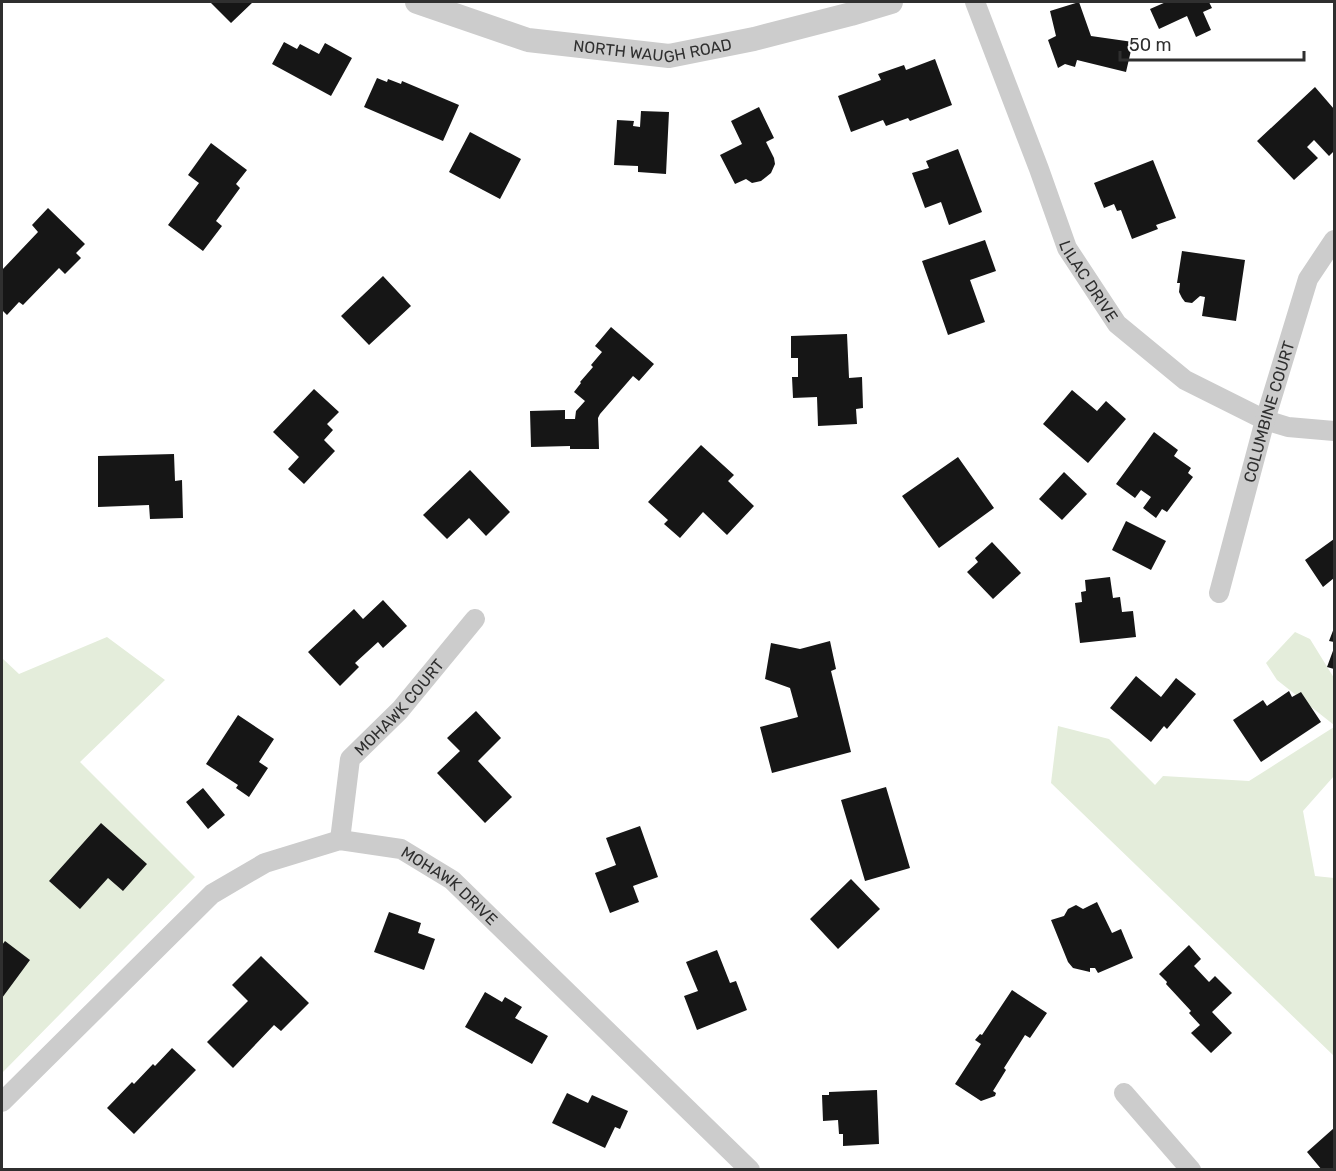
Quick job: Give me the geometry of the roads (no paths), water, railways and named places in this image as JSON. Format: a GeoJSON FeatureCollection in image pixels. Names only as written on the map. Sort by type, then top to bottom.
{"type":"FeatureCollection","features":[{"type":"Feature","properties":{"kind":"street","name":"NORTH WAUGH ROAD"},"geometry":{"type":"LineString","coordinates":[[417,2],[528,40],[669,56],[754,39],[891,2]]}},
{"type":"Feature","properties":{"kind":"street","name":"LILAC DRIVE"},"geometry":{"type":"LineString","coordinates":[[975,2],[1068,248],[1117,324],[1185,380],[1265,420],[1288,427],[1335,431]]}},
{"type":"Feature","properties":{"kind":"street","name":"COLUMBINE COURT"},"geometry":{"type":"LineString","coordinates":[[1219,593],[1265,420],[1308,279],[1335,240]]}},
{"type":"Feature","properties":{"kind":"street","name":"MOHAWK COURT"},"geometry":{"type":"LineString","coordinates":[[340,840],[350,759],[400,710],[475,619]]}},
{"type":"Feature","properties":{"kind":"street","name":"MOHAWK DRIVE"},"geometry":{"type":"LineString","coordinates":[[2,1102],[212,894],[264,863],[340,840],[400,849],[452,880],[750,1170]]}},
{"type":"Feature","properties":{"kind":"street"},"geometry":{"type":"LineString","coordinates":[[1124,1093],[1191,1170]]}}]}
